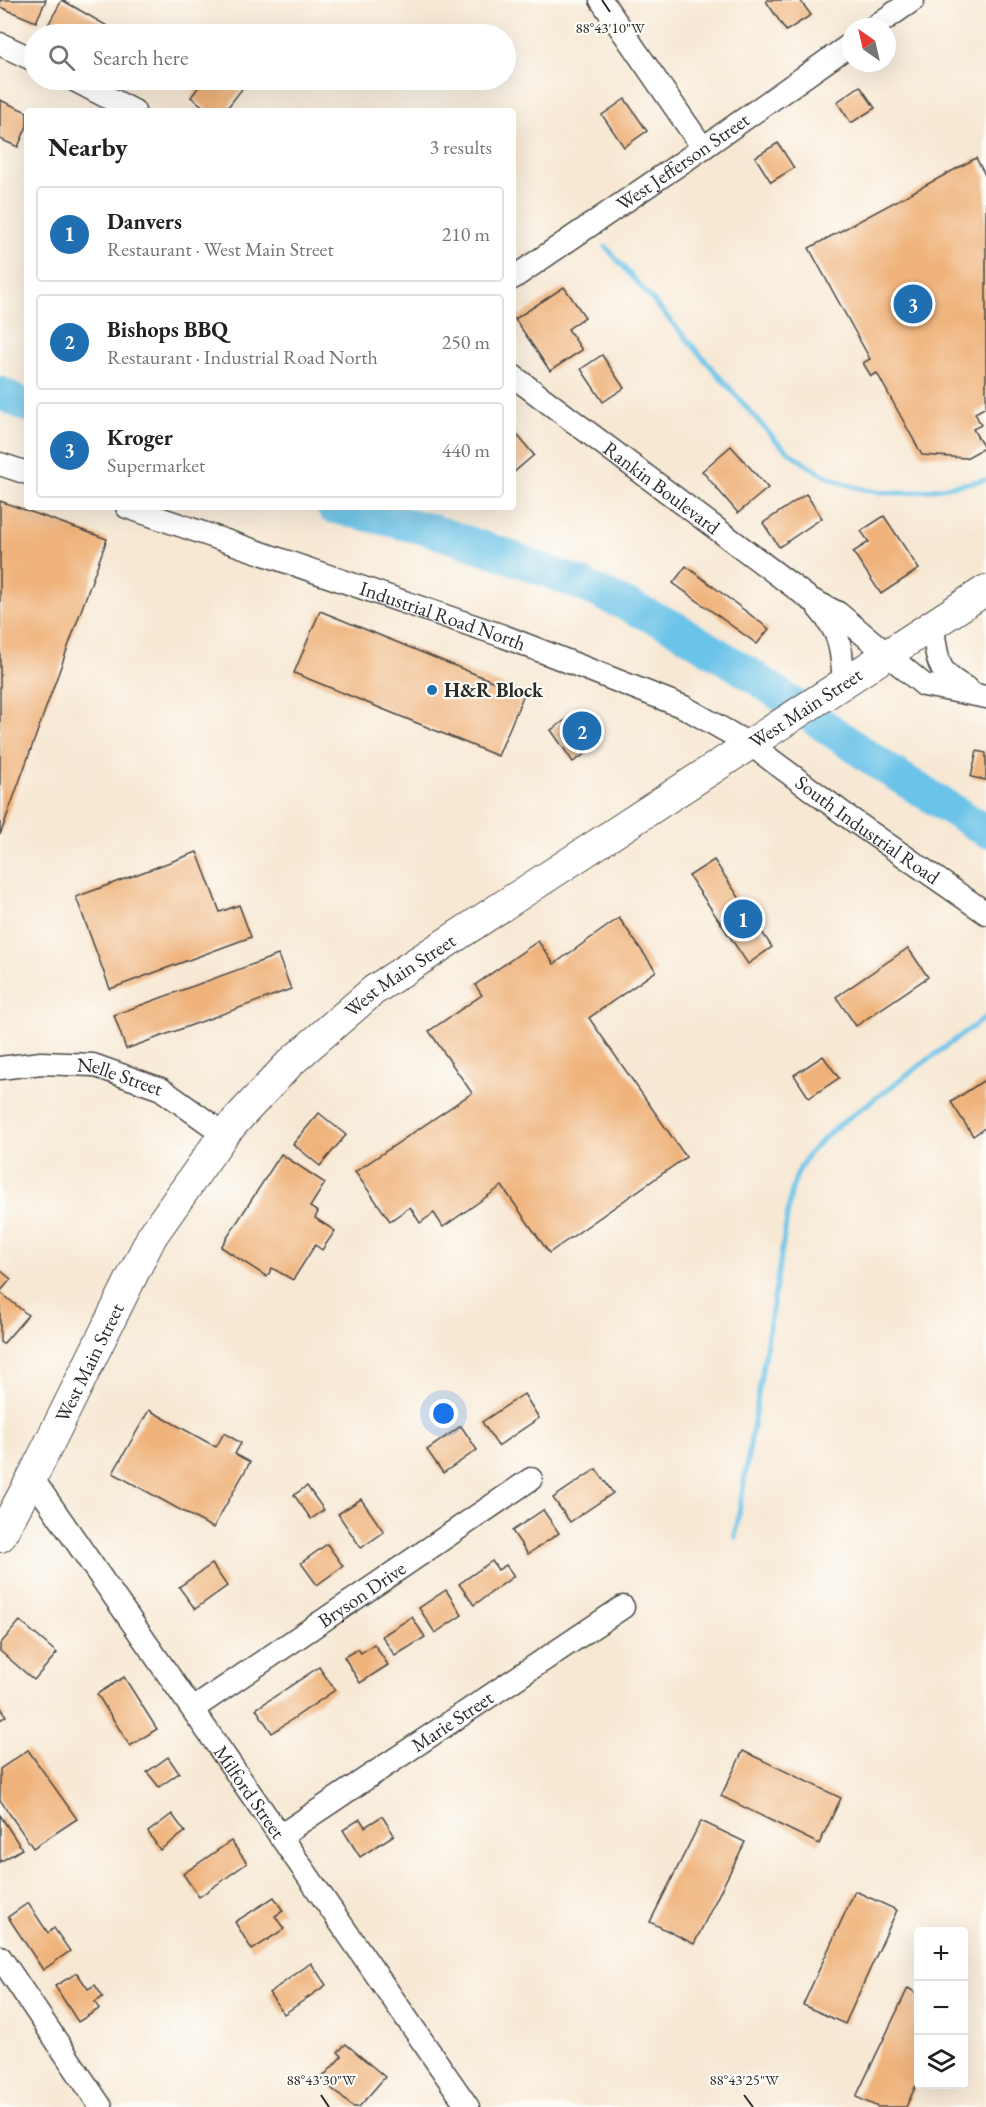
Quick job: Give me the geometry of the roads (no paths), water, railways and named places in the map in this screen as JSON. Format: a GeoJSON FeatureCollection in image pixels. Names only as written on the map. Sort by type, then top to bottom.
{"type":"FeatureCollection","features":[{"type":"Feature","properties":{"kind":"main road","name":"West Main Street"},"geometry":{"type":"LineString","coordinates":[[0,1538],[152,1236],[224,1134],[291,1062],[374,990],[986,590]]}},
{"type":"Feature","properties":{"kind":"street"},"geometry":{"type":"LineString","coordinates":[[601,0],[703,148]]}},
{"type":"Feature","properties":{"kind":"street"},"geometry":{"type":"LineString","coordinates":[[887,18],[913,0]]}},
{"type":"Feature","properties":{"kind":"street"},"geometry":{"type":"LineString","coordinates":[[0,44],[24,55]]}},
{"type":"Feature","properties":{"kind":"street","name":"West Jefferson Street"},"geometry":{"type":"LineString","coordinates":[[516,276],[842,50]]}},
{"type":"Feature","properties":{"kind":"street"},"geometry":{"type":"LineString","coordinates":[[93,90],[128,108]]}},
{"type":"Feature","properties":{"kind":"street","name":"Rankin Boulevard"},"geometry":{"type":"LineString","coordinates":[[516,378],[810,599],[838,613],[924,685],[983,696]]}},
{"type":"Feature","properties":{"kind":"street"},"geometry":{"type":"LineString","coordinates":[[0,464],[24,472]]}},
{"type":"Feature","properties":{"kind":"street","name":"Industrial Road North"},"geometry":{"type":"LineString","coordinates":[[136,510],[503,636],[684,707],[751,745]]}},
{"type":"Feature","properties":{"kind":"street","name":"Rankin Boulevard"},"geometry":{"type":"LineString","coordinates":[[810,599],[831,622],[838,635],[833,689]]}},
{"type":"Feature","properties":{"kind":"street","name":"Rankin Boulevard"},"geometry":{"type":"LineString","coordinates":[[932,624],[939,663],[943,671],[951,681],[983,696]]}},
{"type":"Feature","properties":{"kind":"street","name":"South Industrial Road"},"geometry":{"type":"LineString","coordinates":[[751,745],[851,819],[986,913]]}},
{"type":"Feature","properties":{"kind":"street","name":"Nelle Street"},"geometry":{"type":"LineString","coordinates":[[0,1068],[41,1062],[93,1065],[161,1089],[224,1134]]}},
{"type":"Feature","properties":{"kind":"street","name":"Milford Street"},"geometry":{"type":"LineString","coordinates":[[32,1478],[468,2107]]}},
{"type":"Feature","properties":{"kind":"street","name":"Bryson Drive"},"geometry":{"type":"LineString","coordinates":[[193,1709],[531,1479]]}},
{"type":"Feature","properties":{"kind":"street","name":"Marie Street"},"geometry":{"type":"LineString","coordinates":[[280,1836],[623,1607]]}},
{"type":"Feature","properties":{"kind":"street"},"geometry":{"type":"LineString","coordinates":[[0,1957],[101,2107]]}},
{"type":"Feature","properties":{"kind":"waterway"},"geometry":{"type":"LineString","coordinates":[[606,247],[776,441],[804,463],[850,486],[885,493],[913,492],[986,480]]}},
{"type":"Feature","properties":{"kind":"waterway"},"geometry":{"type":"LineString","coordinates":[[0,393],[24,405]]}},
{"type":"Feature","properties":{"kind":"waterway"},"geometry":{"type":"LineString","coordinates":[[346,510],[431,530],[505,555],[583,585],[674,627],[750,674],[885,768],[986,831]]}},
{"type":"Feature","properties":{"kind":"waterway"},"geometry":{"type":"LineString","coordinates":[[735,1537],[791,1194],[802,1163],[814,1148],[839,1125],[986,1017]]}},
{"type":"Feature","properties":{"kind":"place","name":"Kroger"},"geometry":{"type":"Point","coordinates":[913,304]}},
{"type":"Feature","properties":{"kind":"place","name":"H&R Block"},"geometry":{"type":"Point","coordinates":[432,690]}},
{"type":"Feature","properties":{"kind":"place","name":"Bishops BBQ"},"geometry":{"type":"Point","coordinates":[582,731]}},
{"type":"Feature","properties":{"kind":"place","name":"Danvers"},"geometry":{"type":"Point","coordinates":[743,919]}}]}
